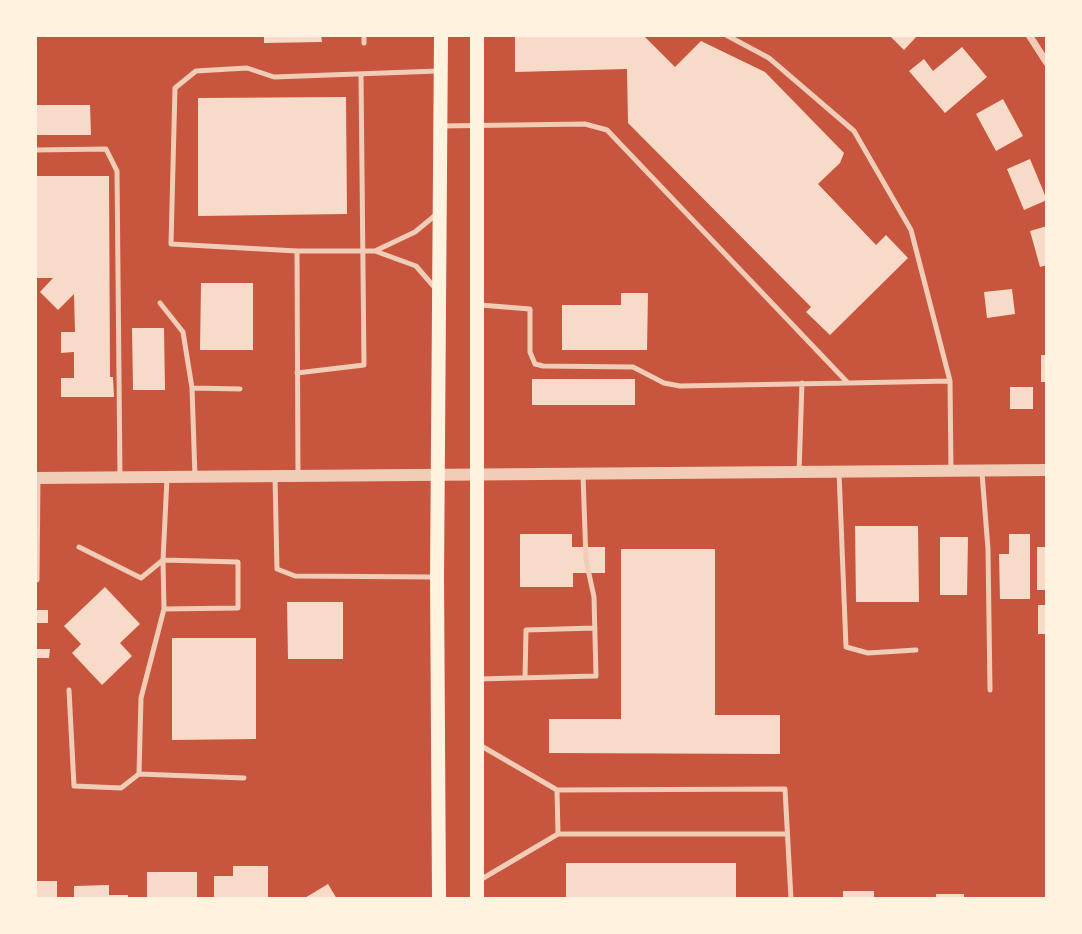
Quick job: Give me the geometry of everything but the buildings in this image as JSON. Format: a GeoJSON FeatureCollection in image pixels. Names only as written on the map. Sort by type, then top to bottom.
{"type":"FeatureCollection","features":[{"type":"Feature","properties":{"kind":"main road"},"geometry":{"type":"LineString","coordinates":[[439,899],[437,577],[441,35]]}},
{"type":"Feature","properties":{"kind":"main road"},"geometry":{"type":"LineString","coordinates":[[477,35],[477,899]]}},
{"type":"Feature","properties":{"kind":"street"},"geometry":{"type":"LineString","coordinates":[[1029,35],[1047,63]]}},
{"type":"Feature","properties":{"kind":"street"},"geometry":{"type":"LineString","coordinates":[[37,478],[1047,470]]}},
{"type":"Feature","properties":{"kind":"lane"},"geometry":{"type":"LineString","coordinates":[[364,35],[364,43]]}},
{"type":"Feature","properties":{"kind":"lane"},"geometry":{"type":"LineString","coordinates":[[726,35],[769,58],[854,131],[911,230],[950,381],[951,471]]}},
{"type":"Feature","properties":{"kind":"lane"},"geometry":{"type":"LineString","coordinates":[[439,293],[416,266],[375,251],[171,244],[175,88],[196,71],[247,68],[274,77],[441,71]]}},
{"type":"Feature","properties":{"kind":"lane"},"geometry":{"type":"LineString","coordinates":[[297,373],[364,365],[361,75]]}},
{"type":"Feature","properties":{"kind":"lane"},"geometry":{"type":"LineString","coordinates":[[440,126],[585,124],[607,130],[848,383]]}},
{"type":"Feature","properties":{"kind":"lane"},"geometry":{"type":"LineString","coordinates":[[35,150],[106,149],[117,171],[120,477]]}},
{"type":"Feature","properties":{"kind":"lane"},"geometry":{"type":"LineString","coordinates":[[375,251],[415,232],[440,212]]}},
{"type":"Feature","properties":{"kind":"lane"},"geometry":{"type":"LineString","coordinates":[[297,250],[298,477]]}},
{"type":"Feature","properties":{"kind":"lane"},"geometry":{"type":"LineString","coordinates":[[160,303],[183,332],[192,388],[195,477]]}},
{"type":"Feature","properties":{"kind":"lane"},"geometry":{"type":"LineString","coordinates":[[475,304],[530,309],[530,352],[535,364],[543,366],[633,367],[664,383],[680,386],[950,381]]}},
{"type":"Feature","properties":{"kind":"lane"},"geometry":{"type":"LineString","coordinates":[[799,473],[802,383]]}},
{"type":"Feature","properties":{"kind":"lane"},"geometry":{"type":"LineString","coordinates":[[192,388],[240,388]]}},
{"type":"Feature","properties":{"kind":"lane"},"geometry":{"type":"LineString","coordinates":[[982,471],[988,549],[990,690]]}},
{"type":"Feature","properties":{"kind":"lane"},"geometry":{"type":"LineString","coordinates":[[839,472],[846,647],[868,653],[916,650]]}},
{"type":"Feature","properties":{"kind":"lane"},"geometry":{"type":"LineString","coordinates":[[475,679],[596,676],[594,597],[586,560],[583,475]]}},
{"type":"Feature","properties":{"kind":"lane"},"geometry":{"type":"LineString","coordinates":[[139,774],[141,698],[164,609],[163,560],[167,477]]}},
{"type":"Feature","properties":{"kind":"lane"},"geometry":{"type":"LineString","coordinates":[[275,477],[277,569],[295,576],[437,577]]}},
{"type":"Feature","properties":{"kind":"lane"},"geometry":{"type":"LineString","coordinates":[[37,478],[37,580]]}},
{"type":"Feature","properties":{"kind":"lane"},"geometry":{"type":"LineString","coordinates":[[79,547],[141,578],[163,560],[238,562],[238,608],[164,609]]}},
{"type":"Feature","properties":{"kind":"lane"},"geometry":{"type":"LineString","coordinates":[[525,678],[526,630],[595,628]]}},
{"type":"Feature","properties":{"kind":"lane"},"geometry":{"type":"LineString","coordinates":[[69,690],[74,786],[121,788],[139,774],[244,778]]}},
{"type":"Feature","properties":{"kind":"lane"},"geometry":{"type":"LineString","coordinates":[[475,742],[556,790],[785,789],[791,899]]}},
{"type":"Feature","properties":{"kind":"lane"},"geometry":{"type":"LineString","coordinates":[[556,790],[558,834]]}},
{"type":"Feature","properties":{"kind":"lane"},"geometry":{"type":"LineString","coordinates":[[477,882],[558,834],[788,834]]}}]}
